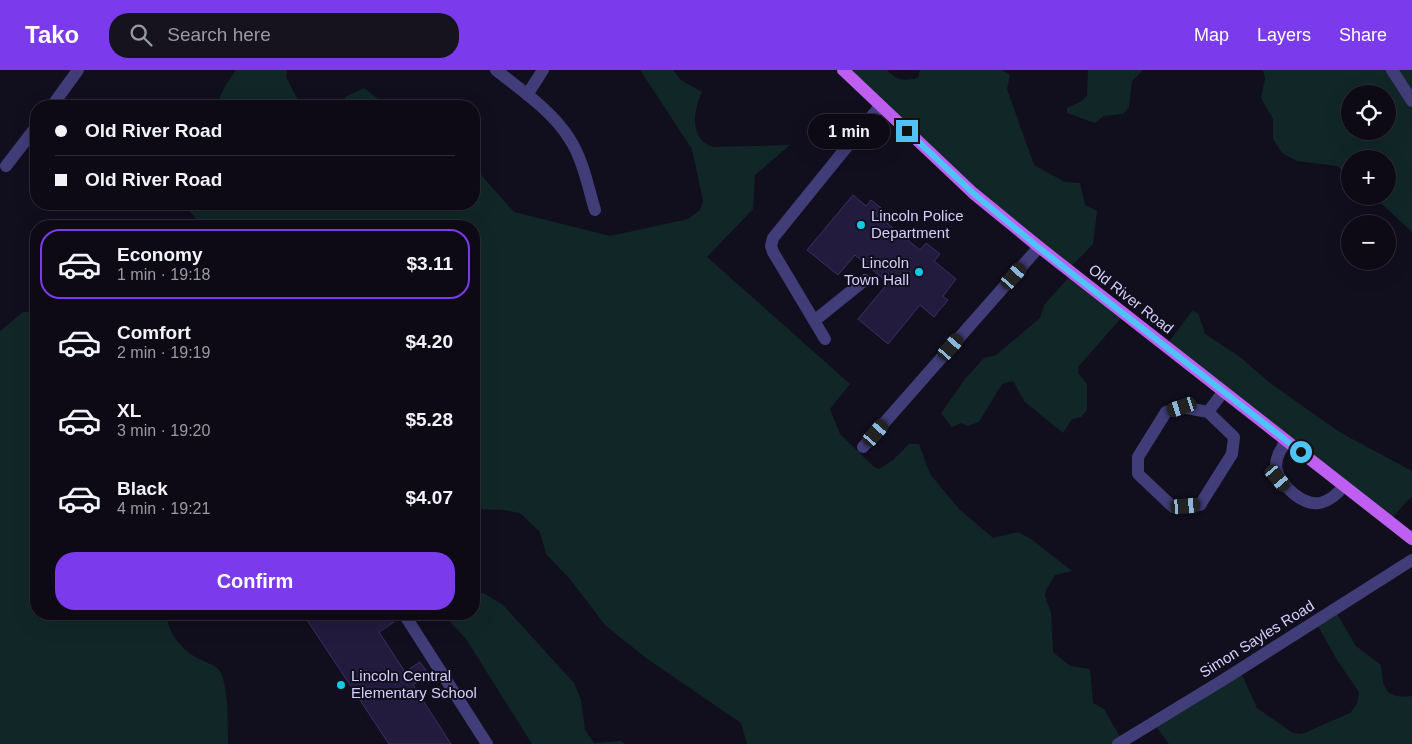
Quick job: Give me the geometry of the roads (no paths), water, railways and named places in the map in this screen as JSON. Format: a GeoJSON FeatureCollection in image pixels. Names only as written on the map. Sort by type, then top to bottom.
{"type":"FeatureCollection","features":[{"type":"Feature","properties":{"kind":"main road","name":"Old River Road"},"geometry":{"type":"LineString","coordinates":[[842,70],[973,193],[1038,247],[1412,539]]}},
{"type":"Feature","properties":{"kind":"street"},"geometry":{"type":"LineString","coordinates":[[56,100],[78,70]]}},
{"type":"Feature","properties":{"kind":"street"},"geometry":{"type":"LineString","coordinates":[[496,70],[553,118],[569,138],[578,157],[596,210]]}},
{"type":"Feature","properties":{"kind":"street"},"geometry":{"type":"LineString","coordinates":[[527,95],[543,70]]}},
{"type":"Feature","properties":{"kind":"street"},"geometry":{"type":"LineString","coordinates":[[1392,70],[1412,102]]}},
{"type":"Feature","properties":{"kind":"street"},"geometry":{"type":"LineString","coordinates":[[825,339],[772,252],[771,246],[774,238],[880,106]]}},
{"type":"Feature","properties":{"kind":"street"},"geometry":{"type":"LineString","coordinates":[[6,166],[30,135]]}},
{"type":"Feature","properties":{"kind":"street"},"geometry":{"type":"LineString","coordinates":[[863,447],[1038,247]]}},
{"type":"Feature","properties":{"kind":"street"},"geometry":{"type":"LineString","coordinates":[[814,321],[864,280]]}},
{"type":"Feature","properties":{"kind":"street"},"geometry":{"type":"LineString","coordinates":[[1208,412],[1223,392]]}},
{"type":"Feature","properties":{"kind":"street"},"geometry":{"type":"LineString","coordinates":[[1182,407],[1208,412],[1234,437],[1232,454],[1200,505],[1173,508],[1138,474],[1138,457],[1166,412],[1182,407]]}},
{"type":"Feature","properties":{"kind":"street"},"geometry":{"type":"LineString","coordinates":[[1286,441],[1277,454],[1278,478],[1302,500],[1311,504],[1321,503],[1331,499],[1344,486]]}},
{"type":"Feature","properties":{"kind":"street","name":"Simon Sayles Road"},"geometry":{"type":"LineString","coordinates":[[1118,744],[1248,665],[1412,560]]}},
{"type":"Feature","properties":{"kind":"street"},"geometry":{"type":"LineString","coordinates":[[408,620],[487,744]]}},
{"type":"Feature","properties":{"kind":"place","name":"Lincoln Police Department"},"geometry":{"type":"Point","coordinates":[861,225]}},
{"type":"Feature","properties":{"kind":"place","name":"Lincoln Town Hall"},"geometry":{"type":"Point","coordinates":[919,272]}},
{"type":"Feature","properties":{"kind":"place","name":"Lincoln Central Elementary School"},"geometry":{"type":"Point","coordinates":[341,685]}}]}
